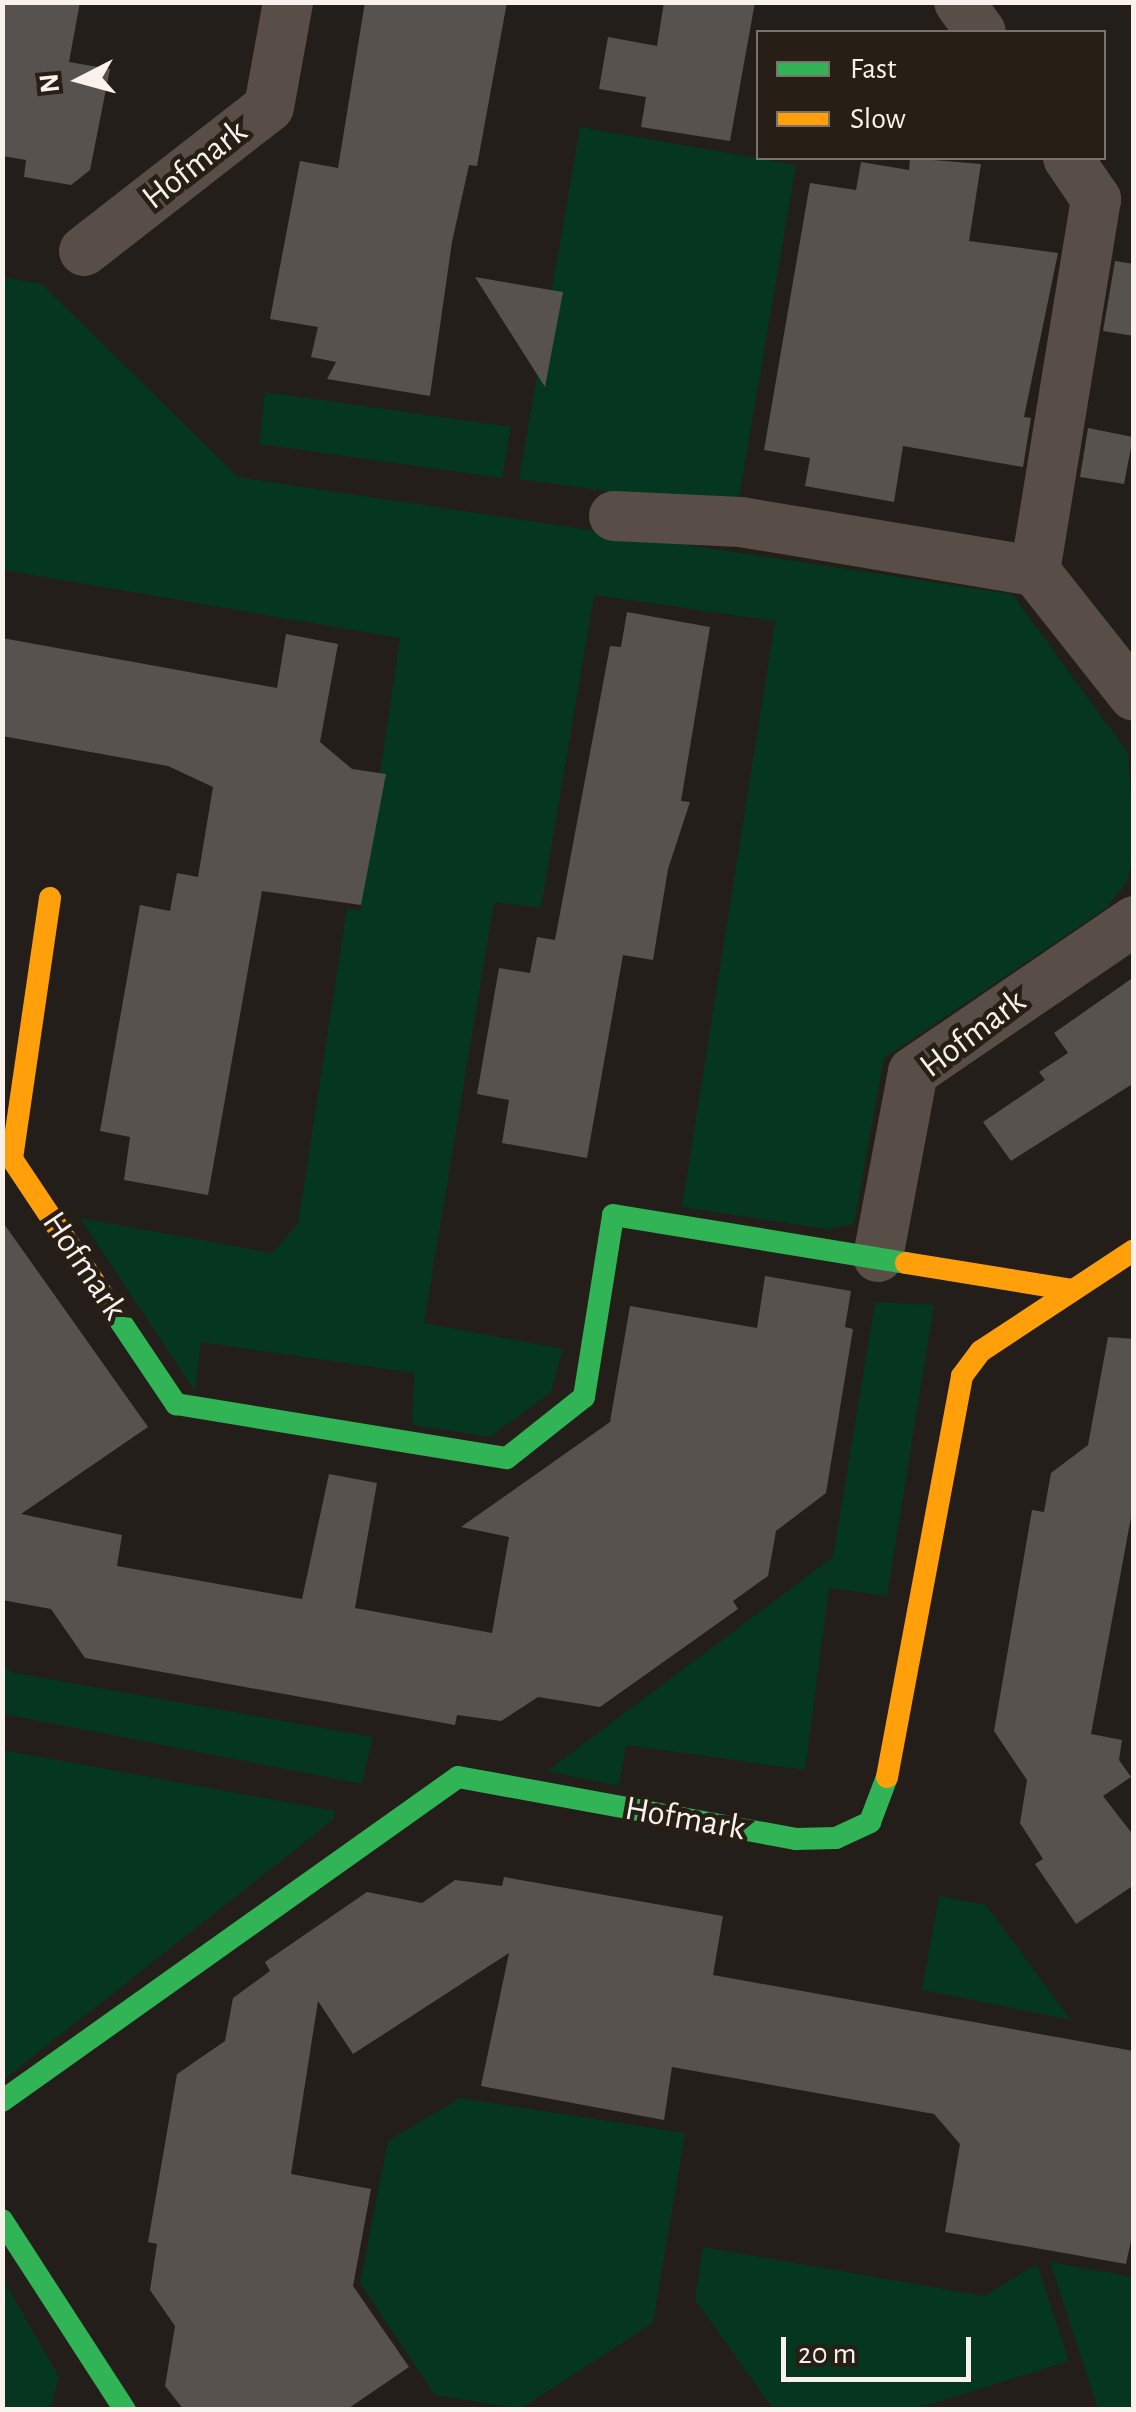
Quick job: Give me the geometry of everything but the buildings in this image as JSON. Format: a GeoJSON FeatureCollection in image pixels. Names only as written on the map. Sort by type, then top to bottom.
{"type":"FeatureCollection","features":[{"type":"Feature","properties":{"kind":"street","name":"Hofmark"},"geometry":{"type":"LineString","coordinates":[[84,251],[269,107],[288,2]]}},
{"type":"Feature","properties":{"kind":"street"},"geometry":{"type":"LineString","coordinates":[[959,2],[980,30]]}},
{"type":"Feature","properties":{"kind":"street"},"geometry":{"type":"LineString","coordinates":[[1035,571],[1115,202],[1070,160]]}},
{"type":"Feature","properties":{"kind":"street"},"geometry":{"type":"LineString","coordinates":[[614,516],[741,522],[1035,571],[1134,696]]}},
{"type":"Feature","properties":{"kind":"street","name":"Hofmark"},"geometry":{"type":"LineString","coordinates":[[50,898],[12,1159],[176,1404],[507,1458],[584,1397],[613,1215],[1074,1290]]}},
{"type":"Feature","properties":{"kind":"street","name":"Hofmark"},"geometry":{"type":"LineString","coordinates":[[878,1257],[913,1072],[1134,921]]}},
{"type":"Feature","properties":{"kind":"street","name":"Hofmark"},"geometry":{"type":"LineString","coordinates":[[2,2101],[458,1778],[796,1839],[836,1838],[870,1822],[885,1787],[962,1376],[981,1351],[1134,1250]]}},
{"type":"Feature","properties":{"kind":"street"},"geometry":{"type":"LineString","coordinates":[[2,2220],[127,2409]]}},
{"type":"Feature","properties":{"kind":"green space"},"geometry":{"type":"Polygon","coordinates":[[[580,127],[796,165],[737,509],[519,479],[580,127]]]}},
{"type":"Feature","properties":{"kind":"green space"},"geometry":{"type":"Polygon","coordinates":[[[2,277],[42,284],[238,477],[1012,594],[1128,753],[1134,848],[1127,882],[1105,909],[884,1058],[854,1224],[827,1229],[682,1207],[775,621],[594,595],[541,908],[494,902],[424,1323],[563,1349],[551,1392],[490,1437],[412,1425],[414,1373],[201,1342],[195,1391],[80,1218],[272,1253],[298,1224],[347,908],[360,911],[400,638],[3,570],[2,277]]]}},
{"type":"Feature","properties":{"kind":"green space"},"geometry":{"type":"Polygon","coordinates":[[[265,392],[511,427],[502,478],[259,444],[265,392]]]}},
{"type":"Feature","properties":{"kind":"green space"},"geometry":{"type":"Polygon","coordinates":[[[875,1302],[934,1305],[887,1596],[829,1588],[805,1770],[626,1745],[619,1786],[547,1771],[833,1557],[875,1302]]]}},
{"type":"Feature","properties":{"kind":"green space"},"geometry":{"type":"Polygon","coordinates":[[[3,1662],[10,1672],[373,1737],[362,1784],[3,1714],[3,1662]]]}},
{"type":"Feature","properties":{"kind":"green space"},"geometry":{"type":"Polygon","coordinates":[[[3,1750],[335,1811],[333,1820],[3,2080],[3,1750]]]}},
{"type":"Feature","properties":{"kind":"green space"},"geometry":{"type":"Polygon","coordinates":[[[939,1896],[986,1905],[1071,2020],[922,1990],[939,1896]]]}},
{"type":"Feature","properties":{"kind":"green space"},"geometry":{"type":"Polygon","coordinates":[[[460,2098],[685,2133],[653,2323],[520,2409],[435,2395],[360,2283],[388,2141],[460,2098]]]}},
{"type":"Feature","properties":{"kind":"green space"},"geometry":{"type":"Polygon","coordinates":[[[703,2247],[984,2296],[1037,2264],[1069,2361],[916,2409],[773,2409],[695,2299],[703,2247]]]}},
{"type":"Feature","properties":{"kind":"green space"},"geometry":{"type":"Polygon","coordinates":[[[1050,2262],[1133,2277],[1133,2409],[1098,2409],[1050,2262]]]}},
{"type":"Feature","properties":{"kind":"green space"},"geometry":{"type":"Polygon","coordinates":[[[3,2279],[59,2377],[50,2409],[3,2409],[3,2279]]]}},
{"type":"Feature","properties":{"kind":"traffic: fast"},"geometry":{"type":"LineString","coordinates":[[102,1294],[176,1404],[507,1458],[584,1397],[613,1215],[906,1263]]}},
{"type":"Feature","properties":{"kind":"traffic: fast"},"geometry":{"type":"LineString","coordinates":[[2,2101],[458,1777],[795,1839],[836,1838],[870,1822],[887,1777]]}},
{"type":"Feature","properties":{"kind":"traffic: fast"},"geometry":{"type":"LineString","coordinates":[[2,2220],[125,2410]]}},
{"type":"Feature","properties":{"kind":"traffic: slow"},"geometry":{"type":"LineString","coordinates":[[50,898],[12,1159],[102,1294]]}},
{"type":"Feature","properties":{"kind":"traffic: slow"},"geometry":{"type":"LineString","coordinates":[[887,1777],[962,1376],[981,1351],[1134,1250]]}},
{"type":"Feature","properties":{"kind":"traffic: slow"},"geometry":{"type":"LineString","coordinates":[[906,1263],[1073,1290]]}}]}
